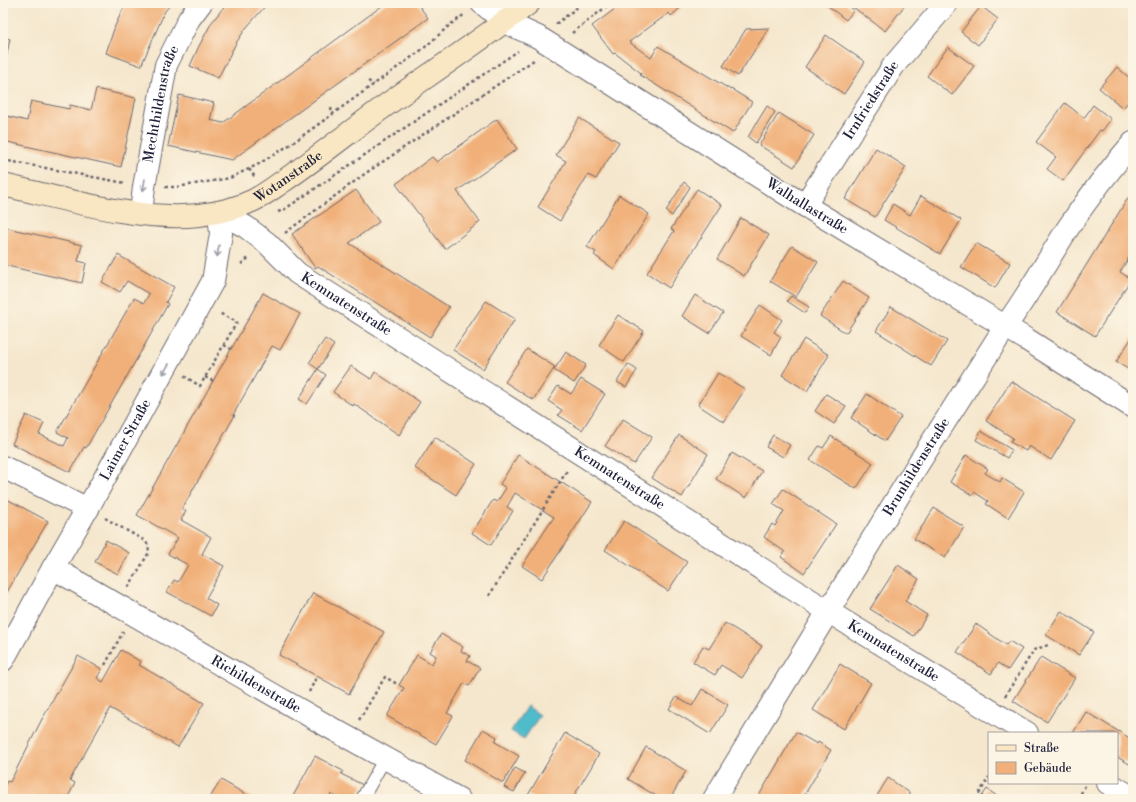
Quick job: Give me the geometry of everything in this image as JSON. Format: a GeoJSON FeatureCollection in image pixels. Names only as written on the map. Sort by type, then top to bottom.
{"type":"FeatureCollection","features":[{"type":"Feature","properties":{"kind":"main road","name":"Wotanstraße"},"geometry":{"type":"LineString","coordinates":[[3,185],[109,209],[163,216],[198,216],[219,212],[254,200],[308,165],[388,104],[505,22],[529,3]]}},
{"type":"Feature","properties":{"kind":"street","name":"Mechthildenstraße"},"geometry":{"type":"LineString","coordinates":[[141,213],[144,187],[166,65],[189,19],[201,3]]}},
{"type":"Feature","properties":{"kind":"street","name":"Irnfriedstraße"},"geometry":{"type":"LineString","coordinates":[[806,205],[894,65],[947,3]]}},
{"type":"Feature","properties":{"kind":"street","name":"Walhallastraße"},"geometry":{"type":"LineString","coordinates":[[476,7],[538,37],[806,205],[1133,406]]}},
{"type":"Feature","properties":{"kind":"street","name":"Brunhildenstraße"},"geometry":{"type":"LineString","coordinates":[[714,799],[918,464],[1005,327],[1068,229],[1101,181],[1111,167],[1133,143]]}},
{"type":"Feature","properties":{"kind":"street","name":"Kemnatenstraße"},"geometry":{"type":"LineString","coordinates":[[219,212],[246,226],[297,273],[829,612],[1025,732]]}},
{"type":"Feature","properties":{"kind":"street","name":"Laimer Straße"},"geometry":{"type":"LineString","coordinates":[[3,660],[213,281],[221,234],[219,212]]}},
{"type":"Feature","properties":{"kind":"street"},"geometry":{"type":"LineString","coordinates":[[3,467],[88,509]]}},
{"type":"Feature","properties":{"kind":"street","name":"Richildenstraße"},"geometry":{"type":"LineString","coordinates":[[53,568],[459,799]]}},
{"type":"Feature","properties":{"kind":"street"},"geometry":{"type":"LineString","coordinates":[[1110,784],[1133,798]]}},
{"type":"Feature","properties":{"kind":"lane"},"geometry":{"type":"LineString","coordinates":[[362,799],[385,758]]}},
{"type":"Feature","properties":{"kind":"path"},"geometry":{"type":"LineString","coordinates":[[538,37],[583,3]]}},
{"type":"Feature","properties":{"kind":"path"},"geometry":{"type":"LineString","coordinates":[[580,27],[611,3]]}},
{"type":"Feature","properties":{"kind":"path"},"geometry":{"type":"LineString","coordinates":[[3,160],[144,187],[177,187],[230,178],[257,165],[291,144],[423,49],[451,24],[476,7]]}},
{"type":"Feature","properties":{"kind":"path"},"geometry":{"type":"LineString","coordinates":[[285,232],[366,173],[532,61]]}},
{"type":"Feature","properties":{"kind":"path"},"geometry":{"type":"LineString","coordinates":[[368,81],[374,84]]}},
{"type":"Feature","properties":{"kind":"path"},"geometry":{"type":"LineString","coordinates":[[331,108],[332,114]]}},
{"type":"Feature","properties":{"kind":"path"},"geometry":{"type":"LineString","coordinates":[[180,374],[200,386],[237,322],[215,310]]}},
{"type":"Feature","properties":{"kind":"path"},"geometry":{"type":"LineString","coordinates":[[224,345],[231,349]]}},
{"type":"Feature","properties":{"kind":"path"},"geometry":{"type":"LineString","coordinates":[[205,377],[213,382]]}},
{"type":"Feature","properties":{"kind":"path"},"geometry":{"type":"LineString","coordinates":[[489,596],[578,452]]}},
{"type":"Feature","properties":{"kind":"path"},"geometry":{"type":"LineString","coordinates":[[88,509],[145,541],[149,546],[148,554],[105,665]]}},
{"type":"Feature","properties":{"kind":"path"},"geometry":{"type":"LineString","coordinates":[[1004,698],[1034,650],[1048,645]]}},
{"type":"Feature","properties":{"kind":"path"},"geometry":{"type":"LineString","coordinates":[[314,683],[317,676]]}},
{"type":"Feature","properties":{"kind":"path"},"geometry":{"type":"LineString","coordinates":[[370,701],[385,677],[397,684]]}},
{"type":"Feature","properties":{"kind":"path"},"geometry":{"type":"LineString","coordinates":[[976,799],[988,779]]}},
{"type":"Feature","properties":{"kind":"path"},"geometry":{"type":"LineString","coordinates":[[1078,799],[1086,784]]}},
{"type":"Feature","properties":{"kind":"water"},"geometry":{"type":"Polygon","coordinates":[[[527,706],[540,715],[524,739],[511,731],[527,706]]]}},
{"type":"Feature","properties":{"kind":"building"},"geometry":{"type":"Polygon","coordinates":[[[126,3],[172,3],[165,11],[141,66],[106,53],[115,26],[126,3]]]}},
{"type":"Feature","properties":{"kind":"building"},"geometry":{"type":"Polygon","coordinates":[[[227,3],[268,3],[246,28],[236,43],[218,78],[190,66],[212,22],[227,3]]]}},
{"type":"Feature","properties":{"kind":"building"},"geometry":{"type":"Polygon","coordinates":[[[386,3],[417,3],[428,18],[232,160],[168,146],[179,95],[214,103],[210,120],[223,123],[386,3]]]}},
{"type":"Feature","properties":{"kind":"building"},"geometry":{"type":"Polygon","coordinates":[[[623,3],[686,3],[671,16],[669,13],[629,42],[651,58],[658,46],[752,102],[733,133],[640,75],[641,73],[615,53],[613,54],[592,26],[623,3]]]}},
{"type":"Feature","properties":{"kind":"building"},"geometry":{"type":"Polygon","coordinates":[[[824,3],[845,3],[854,10],[846,20],[824,3]]]}},
{"type":"Feature","properties":{"kind":"building"},"geometry":{"type":"Polygon","coordinates":[[[857,3],[902,3],[905,5],[885,31],[853,7],[857,3]]]}},
{"type":"Feature","properties":{"kind":"building"},"geometry":{"type":"Polygon","coordinates":[[[981,6],[998,19],[978,45],[961,32],[981,6]]]}},
{"type":"Feature","properties":{"kind":"building"},"geometry":{"type":"Polygon","coordinates":[[[769,28],[738,76],[723,66],[746,29],[769,28]]]}},
{"type":"Feature","properties":{"kind":"building"},"geometry":{"type":"Polygon","coordinates":[[[826,35],[865,62],[844,94],[805,67],[826,35]]]}},
{"type":"Feature","properties":{"kind":"building"},"geometry":{"type":"Polygon","coordinates":[[[3,37],[10,39],[4,68],[3,68],[3,37]]]}},
{"type":"Feature","properties":{"kind":"building"},"geometry":{"type":"Polygon","coordinates":[[[948,47],[974,66],[952,95],[927,76],[948,47]]]}},
{"type":"Feature","properties":{"kind":"building"},"geometry":{"type":"Polygon","coordinates":[[[1117,67],[1133,81],[1133,96],[1123,108],[1099,88],[1117,67]]]}},
{"type":"Feature","properties":{"kind":"building"},"geometry":{"type":"Polygon","coordinates":[[[96,89],[136,98],[121,167],[3,141],[3,115],[27,121],[31,101],[69,109],[70,105],[91,110],[96,89]]]}},
{"type":"Feature","properties":{"kind":"building"},"geometry":{"type":"Polygon","coordinates":[[[1065,103],[1084,118],[1093,105],[1111,119],[1102,131],[1100,130],[1063,181],[1047,169],[1056,157],[1036,142],[1065,103]]]}},
{"type":"Feature","properties":{"kind":"building"},"geometry":{"type":"Polygon","coordinates":[[[767,106],[775,112],[756,143],[748,137],[767,106]]]}},
{"type":"Feature","properties":{"kind":"building"},"geometry":{"type":"Polygon","coordinates":[[[779,113],[814,135],[794,167],[759,145],[779,113]]]}},
{"type":"Feature","properties":{"kind":"building"},"geometry":{"type":"Polygon","coordinates":[[[579,118],[619,142],[596,179],[588,175],[560,221],[538,207],[566,161],[556,155],[579,118]]]}},
{"type":"Feature","properties":{"kind":"building"},"geometry":{"type":"Polygon","coordinates":[[[497,119],[517,149],[457,191],[480,222],[445,249],[396,184],[432,157],[437,162],[497,119]]]}},
{"type":"Feature","properties":{"kind":"building"},"geometry":{"type":"Polygon","coordinates":[[[876,148],[906,167],[875,217],[845,199],[876,148]]]}},
{"type":"Feature","properties":{"kind":"building"},"geometry":{"type":"Polygon","coordinates":[[[684,182],[690,187],[672,216],[666,211],[684,182]]]}},
{"type":"Feature","properties":{"kind":"building"},"geometry":{"type":"Polygon","coordinates":[[[697,189],[722,205],[669,288],[647,273],[674,231],[671,229],[697,189]]]}},
{"type":"Feature","properties":{"kind":"building"},"geometry":{"type":"Polygon","coordinates":[[[356,190],[379,222],[349,243],[449,307],[430,337],[318,266],[315,268],[292,234],[356,190]]]}},
{"type":"Feature","properties":{"kind":"building"},"geometry":{"type":"Polygon","coordinates":[[[619,195],[649,214],[614,269],[594,255],[596,252],[587,247],[619,195]]]}},
{"type":"Feature","properties":{"kind":"building"},"geometry":{"type":"Polygon","coordinates":[[[921,196],[961,220],[940,254],[884,220],[893,204],[910,215],[921,196]]]}},
{"type":"Feature","properties":{"kind":"building"},"geometry":{"type":"Polygon","coordinates":[[[1128,198],[1133,201],[1133,251],[1120,272],[1131,279],[1095,336],[1057,312],[1128,198]]]}},
{"type":"Feature","properties":{"kind":"building"},"geometry":{"type":"Polygon","coordinates":[[[741,218],[769,235],[744,276],[717,259],[741,218]]]}},
{"type":"Feature","properties":{"kind":"building"},"geometry":{"type":"Polygon","coordinates":[[[3,227],[82,245],[78,261],[86,263],[82,283],[3,265],[3,227]]]}},
{"type":"Feature","properties":{"kind":"building"},"geometry":{"type":"Polygon","coordinates":[[[976,243],[1010,263],[995,288],[961,267],[976,243]]]}},
{"type":"Feature","properties":{"kind":"building"},"geometry":{"type":"Polygon","coordinates":[[[792,246],[818,262],[796,297],[770,281],[792,246]]]}},
{"type":"Feature","properties":{"kind":"building"},"geometry":{"type":"Polygon","coordinates":[[[118,255],[174,287],[166,302],[168,304],[86,448],[84,447],[70,472],[12,444],[26,415],[44,423],[39,434],[64,446],[68,438],[57,432],[134,298],[144,303],[149,294],[127,281],[120,292],[102,282],[118,255]]]}},
{"type":"Feature","properties":{"kind":"building"},"geometry":{"type":"Polygon","coordinates":[[[843,281],[869,298],[846,333],[820,316],[843,281]]]}},
{"type":"Feature","properties":{"kind":"building"},"geometry":{"type":"Polygon","coordinates":[[[263,293],[300,314],[280,350],[272,346],[182,509],[186,511],[181,520],[211,537],[202,554],[224,566],[206,598],[217,605],[211,616],[167,592],[174,580],[178,582],[188,565],[168,554],[178,538],[137,515],[263,293]]]}},
{"type":"Feature","properties":{"kind":"building"},"geometry":{"type":"Polygon","coordinates":[[[695,295],[723,313],[709,333],[682,316],[695,295]]]}},
{"type":"Feature","properties":{"kind":"building"},"geometry":{"type":"Polygon","coordinates":[[[791,296],[809,307],[805,313],[787,301],[791,296]]]}},
{"type":"Feature","properties":{"kind":"building"},"geometry":{"type":"Polygon","coordinates":[[[486,301],[515,319],[483,369],[453,350],[486,301]]]}},
{"type":"Feature","properties":{"kind":"building"},"geometry":{"type":"Polygon","coordinates":[[[760,305],[782,320],[774,332],[781,337],[771,355],[741,336],[760,305]]]}},
{"type":"Feature","properties":{"kind":"building"},"geometry":{"type":"Polygon","coordinates":[[[891,307],[947,341],[931,366],[876,331],[891,307]]]}},
{"type":"Feature","properties":{"kind":"building"},"geometry":{"type":"Polygon","coordinates":[[[618,315],[644,331],[624,362],[599,345],[618,315]]]}},
{"type":"Feature","properties":{"kind":"building"},"geometry":{"type":"Polygon","coordinates":[[[1133,336],[1133,372],[1116,362],[1133,336]]]}},
{"type":"Feature","properties":{"kind":"building"},"geometry":{"type":"Polygon","coordinates":[[[325,339],[334,345],[318,369],[309,363],[325,339]]]}},
{"type":"Feature","properties":{"kind":"building"},"geometry":{"type":"Polygon","coordinates":[[[804,339],[829,355],[807,391],[782,375],[804,339]]]}},
{"type":"Feature","properties":{"kind":"building"},"geometry":{"type":"Polygon","coordinates":[[[527,349],[555,367],[533,400],[505,382],[527,349]]]}},
{"type":"Feature","properties":{"kind":"building"},"geometry":{"type":"Polygon","coordinates":[[[566,352],[586,365],[574,383],[554,370],[566,352]]]}},
{"type":"Feature","properties":{"kind":"building"},"geometry":{"type":"Polygon","coordinates":[[[628,364],[637,370],[626,387],[617,382],[628,364]]]}},
{"type":"Feature","properties":{"kind":"building"},"geometry":{"type":"Polygon","coordinates":[[[351,366],[371,379],[375,372],[420,402],[399,435],[354,404],[353,406],[333,392],[351,366]]]}},
{"type":"Feature","properties":{"kind":"building"},"geometry":{"type":"Polygon","coordinates":[[[318,369],[326,375],[307,404],[299,399],[318,369]]]}},
{"type":"Feature","properties":{"kind":"building"},"geometry":{"type":"Polygon","coordinates":[[[718,373],[745,389],[724,422],[698,405],[718,373]]]}},
{"type":"Feature","properties":{"kind":"building"},"geometry":{"type":"Polygon","coordinates":[[[581,379],[605,394],[582,430],[558,415],[562,410],[548,401],[558,386],[571,394],[581,379]]]}},
{"type":"Feature","properties":{"kind":"building"},"geometry":{"type":"Polygon","coordinates":[[[1011,381],[1075,421],[1051,460],[1029,446],[1026,451],[1010,442],[1013,438],[986,421],[1011,381]]]}},
{"type":"Feature","properties":{"kind":"building"},"geometry":{"type":"Polygon","coordinates":[[[826,394],[846,406],[834,424],[815,411],[826,394]]]}},
{"type":"Feature","properties":{"kind":"building"},"geometry":{"type":"Polygon","coordinates":[[[867,394],[901,417],[885,441],[851,418],[867,394]]]}},
{"type":"Feature","properties":{"kind":"building"},"geometry":{"type":"Polygon","coordinates":[[[623,419],[652,437],[634,464],[605,446],[623,419]]]}},
{"type":"Feature","properties":{"kind":"building"},"geometry":{"type":"Polygon","coordinates":[[[981,431],[1012,450],[1007,458],[976,440],[981,431]]]}},
{"type":"Feature","properties":{"kind":"building"},"geometry":{"type":"Polygon","coordinates":[[[679,435],[708,454],[682,497],[652,478],[679,435]]]}},
{"type":"Feature","properties":{"kind":"building"},"geometry":{"type":"Polygon","coordinates":[[[773,435],[790,445],[783,457],[766,447],[773,435]]]}},
{"type":"Feature","properties":{"kind":"building"},"geometry":{"type":"Polygon","coordinates":[[[831,436],[873,463],[856,489],[810,460],[819,446],[823,448],[831,436]]]}},
{"type":"Feature","properties":{"kind":"building"},"geometry":{"type":"Polygon","coordinates":[[[435,437],[476,464],[456,495],[415,468],[435,437]]]}},
{"type":"Feature","properties":{"kind":"building"},"geometry":{"type":"Polygon","coordinates":[[[732,453],[762,471],[746,498],[716,479],[732,453]]]}},
{"type":"Feature","properties":{"kind":"building"},"geometry":{"type":"Polygon","coordinates":[[[518,455],[592,502],[542,579],[522,566],[554,517],[515,493],[507,507],[513,511],[491,545],[472,533],[493,500],[497,502],[506,488],[500,484],[518,455]]]}},
{"type":"Feature","properties":{"kind":"building"},"geometry":{"type":"Polygon","coordinates":[[[966,455],[988,469],[985,473],[1000,482],[1002,478],[1024,492],[1008,518],[986,504],[988,501],[974,492],[972,495],[950,482],[966,455]]]}},
{"type":"Feature","properties":{"kind":"building"},"geometry":{"type":"Polygon","coordinates":[[[783,489],[836,524],[804,573],[781,557],[785,552],[764,537],[772,524],[775,526],[784,511],[773,504],[783,489]]]}},
{"type":"Feature","properties":{"kind":"building"},"geometry":{"type":"Polygon","coordinates":[[[3,497],[48,521],[3,599],[3,497]]]}},
{"type":"Feature","properties":{"kind":"building"},"geometry":{"type":"Polygon","coordinates":[[[934,508],[964,527],[945,558],[914,539],[934,508]]]}},
{"type":"Feature","properties":{"kind":"building"},"geometry":{"type":"Polygon","coordinates":[[[624,521],[687,562],[668,591],[605,550],[624,521]]]}},
{"type":"Feature","properties":{"kind":"building"},"geometry":{"type":"Polygon","coordinates":[[[106,540],[129,553],[118,574],[95,562],[106,540]]]}},
{"type":"Feature","properties":{"kind":"building"},"geometry":{"type":"Polygon","coordinates":[[[898,565],[919,579],[905,601],[927,615],[914,636],[870,609],[898,565]]]}},
{"type":"Feature","properties":{"kind":"building"},"geometry":{"type":"Polygon","coordinates":[[[313,593],[384,632],[349,694],[279,655],[313,593]]]}},
{"type":"Feature","properties":{"kind":"building"},"geometry":{"type":"Polygon","coordinates":[[[1061,611],[1094,632],[1079,655],[1046,635],[1061,611]]]}},
{"type":"Feature","properties":{"kind":"building"},"geometry":{"type":"Polygon","coordinates":[[[725,623],[762,646],[742,678],[721,665],[715,675],[693,662],[703,646],[709,649],[725,623]]]}},
{"type":"Feature","properties":{"kind":"building"},"geometry":{"type":"Polygon","coordinates":[[[976,624],[1006,645],[1009,641],[1022,649],[1008,670],[998,663],[991,674],[957,652],[976,624]]]}},
{"type":"Feature","properties":{"kind":"building"},"geometry":{"type":"Polygon","coordinates":[[[441,634],[463,647],[461,651],[470,656],[467,661],[480,668],[469,686],[464,683],[447,713],[453,716],[436,744],[387,716],[404,688],[399,685],[417,655],[432,664],[436,656],[430,652],[441,634]]]}},
{"type":"Feature","properties":{"kind":"building"},"geometry":{"type":"Polygon","coordinates":[[[121,650],[141,662],[139,665],[204,703],[178,747],[110,708],[70,780],[75,783],[67,799],[3,799],[3,789],[7,781],[10,782],[41,721],[78,656],[102,669],[97,678],[103,682],[121,650]]]}},
{"type":"Feature","properties":{"kind":"building"},"geometry":{"type":"Polygon","coordinates":[[[1041,657],[1075,678],[1047,722],[1013,701],[1041,657]]]}},
{"type":"Feature","properties":{"kind":"building"},"geometry":{"type":"Polygon","coordinates":[[[840,664],[871,683],[844,729],[813,710],[840,664]]]}},
{"type":"Feature","properties":{"kind":"building"},"geometry":{"type":"Polygon","coordinates":[[[702,689],[728,705],[710,734],[669,709],[676,697],[692,706],[702,689]]]}},
{"type":"Feature","properties":{"kind":"building"},"geometry":{"type":"Polygon","coordinates":[[[1086,712],[1133,740],[1133,766],[1118,758],[1118,732],[1074,732],[1086,712]]]}},
{"type":"Feature","properties":{"kind":"building"},"geometry":{"type":"Polygon","coordinates":[[[483,729],[497,737],[495,742],[519,756],[503,783],[465,760],[483,729]]]}},
{"type":"Feature","properties":{"kind":"building"},"geometry":{"type":"Polygon","coordinates":[[[796,732],[831,750],[802,799],[757,799],[796,732]]]}},
{"type":"Feature","properties":{"kind":"building"},"geometry":{"type":"Polygon","coordinates":[[[565,733],[599,754],[572,799],[535,799],[528,795],[565,733]]]}},
{"type":"Feature","properties":{"kind":"building"},"geometry":{"type":"Polygon","coordinates":[[[646,747],[686,771],[670,799],[661,799],[628,779],[646,747]]]}},
{"type":"Feature","properties":{"kind":"building"},"geometry":{"type":"Polygon","coordinates":[[[315,756],[343,771],[341,774],[363,785],[356,799],[340,799],[331,794],[328,799],[292,798],[315,756]]]}},
{"type":"Feature","properties":{"kind":"building"},"geometry":{"type":"Polygon","coordinates":[[[515,768],[525,773],[514,792],[504,787],[515,768]]]}},
{"type":"Feature","properties":{"kind":"building"},"geometry":{"type":"Polygon","coordinates":[[[888,778],[910,793],[906,799],[875,799],[888,778]]]}},
{"type":"Feature","properties":{"kind":"building"},"geometry":{"type":"Polygon","coordinates":[[[221,780],[254,799],[209,799],[221,780]]]}},
{"type":"Feature","properties":{"kind":"building"},"geometry":{"type":"Polygon","coordinates":[[[987,789],[1001,799],[980,799],[987,789]]]}}]}
